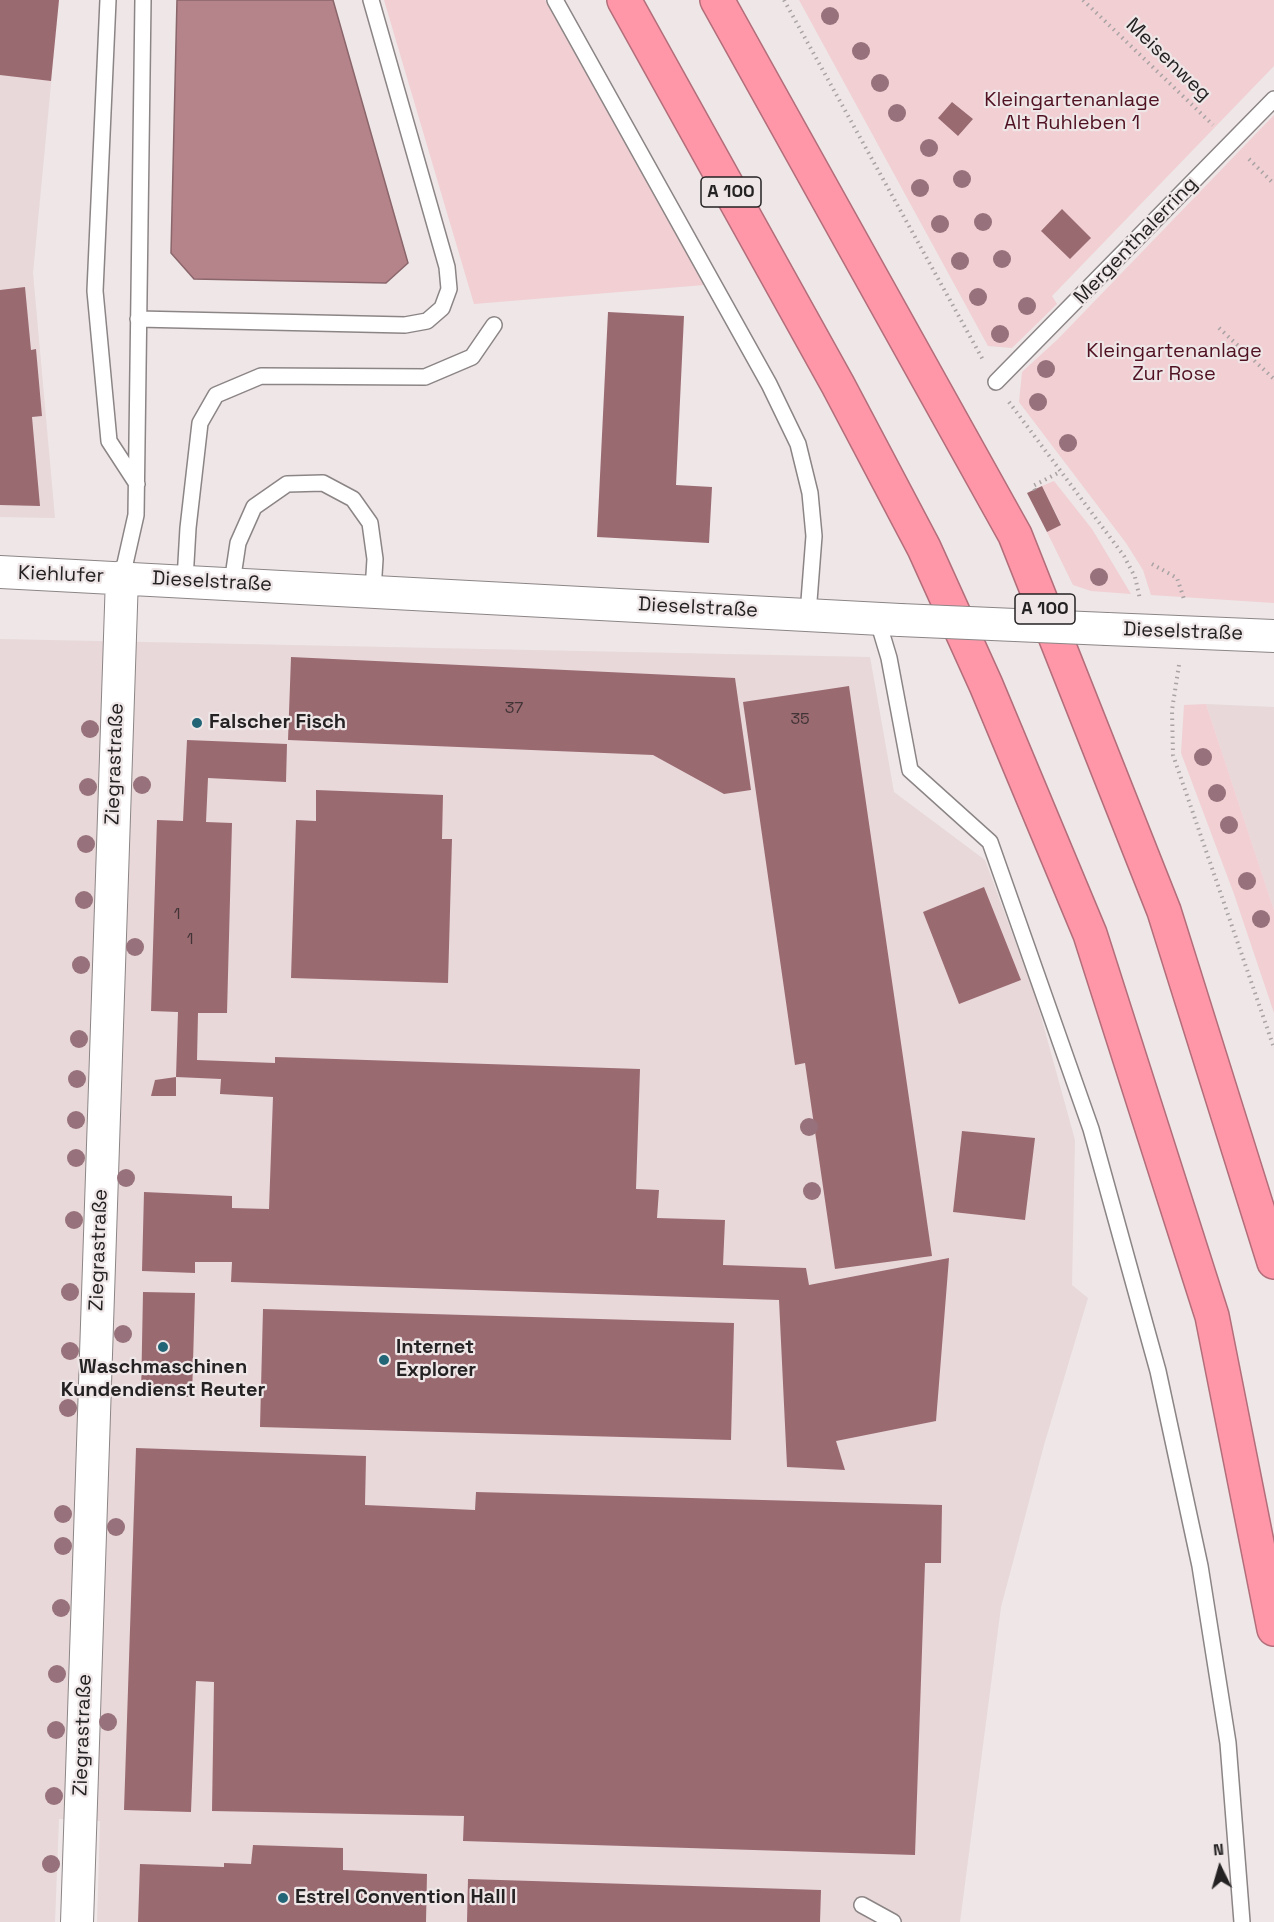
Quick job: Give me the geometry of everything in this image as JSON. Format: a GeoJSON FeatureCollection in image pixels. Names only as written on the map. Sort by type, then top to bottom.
{"type":"FeatureCollection","features":[{"type":"Feature","properties":{"kind":"highway","name":"A 100"},"geometry":{"type":"LineString","coordinates":[[624,0],[838,385],[924,548],[986,685],[1090,934],[1212,1316],[1274,1629]]}},
{"type":"Feature","properties":{"kind":"highway","name":"A 100"},"geometry":{"type":"LineString","coordinates":[[717,0],[1015,535],[1164,911],[1274,1262]]}},
{"type":"Feature","properties":{"kind":"street","name":"Kiehlufer"},"geometry":{"type":"LineString","coordinates":[[0,572],[122,577]]}},
{"type":"Feature","properties":{"kind":"street","name":"Dieselstraße"},"geometry":{"type":"LineString","coordinates":[[122,577],[888,619],[1274,636]]}},
{"type":"Feature","properties":{"kind":"street","name":"Ziegrastraße"},"geometry":{"type":"LineString","coordinates":[[77,1922],[122,577]]}},
{"type":"Feature","properties":{"kind":"lane"},"geometry":{"type":"LineString","coordinates":[[108,0],[94,291],[109,441],[136,484]]}},
{"type":"Feature","properties":{"kind":"lane"},"geometry":{"type":"LineString","coordinates":[[122,577],[136,514],[143,0]]}},
{"type":"Feature","properties":{"kind":"lane"},"geometry":{"type":"LineString","coordinates":[[138,319],[405,326],[427,321],[442,308],[448,289],[447,267],[371,0]]}},
{"type":"Feature","properties":{"kind":"lane"},"geometry":{"type":"LineString","coordinates":[[555,0],[769,384],[798,444],[810,493],[814,536],[808,614]]}},
{"type":"Feature","properties":{"kind":"lane","name":"Mergenthalerring"},"geometry":{"type":"LineString","coordinates":[[996,382],[1274,99]]}},
{"type":"Feature","properties":{"kind":"lane"},"geometry":{"type":"LineString","coordinates":[[185,580],[188,528],[201,423],[216,395],[261,376],[425,377],[472,357],[494,325]]}},
{"type":"Feature","properties":{"kind":"lane"},"geometry":{"type":"LineString","coordinates":[[232,583],[238,543],[255,507],[287,484],[323,483],[353,499],[370,523],[375,559],[374,591]]}},
{"type":"Feature","properties":{"kind":"lane"},"geometry":{"type":"LineString","coordinates":[[888,619],[889,658],[910,771],[990,842],[1094,1140],[1158,1371],[1200,1566],[1228,1743],[1242,1922]]}},
{"type":"Feature","properties":{"kind":"lane"},"geometry":{"type":"LineString","coordinates":[[862,1905],[893,1922]]}},
{"type":"Feature","properties":{"kind":"path"},"geometry":{"type":"LineString","coordinates":[[784,0],[996,382],[1028,430],[1124,556],[1135,577],[1140,601]]}},
{"type":"Feature","properties":{"kind":"path","name":"Meisenweg"},"geometry":{"type":"LineString","coordinates":[[1083,0],[1232,142]]}},
{"type":"Feature","properties":{"kind":"path"},"geometry":{"type":"LineString","coordinates":[[1253,163],[1274,184]]}},
{"type":"Feature","properties":{"kind":"path"},"geometry":{"type":"LineString","coordinates":[[1220,328],[1274,379]]}},
{"type":"Feature","properties":{"kind":"path"},"geometry":{"type":"LineString","coordinates":[[1035,490],[1033,486],[1060,472]]}},
{"type":"Feature","properties":{"kind":"path"},"geometry":{"type":"LineString","coordinates":[[1152,564],[1177,578],[1194,632]]}},
{"type":"Feature","properties":{"kind":"path"},"geometry":{"type":"LineString","coordinates":[[1179,665],[1172,710],[1173,755],[1274,1048]]}},
{"type":"Feature","properties":{"kind":"shaded area"},"geometry":{"type":"Polygon","coordinates":[[[0,0],[59,0],[33,273],[55,518],[0,517],[0,0]]]}},
{"type":"Feature","properties":{"kind":"shaded area"},"geometry":{"type":"Polygon","coordinates":[[[177,0],[333,0],[408,263],[386,283],[194,279],[171,253],[177,0]]]}},
{"type":"Feature","properties":{"kind":"shaded area"},"geometry":{"type":"Polygon","coordinates":[[[0,639],[870,657],[894,792],[985,860],[1035,995],[1075,1140],[1072,1285],[1088,1298],[1044,1445],[1001,1607],[960,1922],[97,1922],[100,1821],[59,1819],[55,1922],[0,1922],[0,639]]]}},
{"type":"Feature","properties":{"kind":"shaded area"},"geometry":{"type":"Polygon","coordinates":[[[1206,704],[1274,707],[1274,910],[1206,704]]]}},
{"type":"Feature","properties":{"kind":"green space"},"geometry":{"type":"Polygon","coordinates":[[[384,0],[545,0],[704,285],[474,304],[384,0]]]}},
{"type":"Feature","properties":{"kind":"green space","name":"Kleingartenanlage Alt Ruhleben 1"},"geometry":{"type":"Polygon","coordinates":[[[799,0],[1274,0],[1274,66],[1052,296],[1057,304],[1012,348],[988,346],[799,0]]]}},
{"type":"Feature","properties":{"kind":"green space","name":"Kleingartenanlage Zur Rose"},"geometry":{"type":"Polygon","coordinates":[[[1274,115],[1274,603],[1151,595],[1143,570],[1126,543],[1019,402],[1022,372],[1058,339],[1274,115]]]}},
{"type":"Feature","properties":{"kind":"green space"},"geometry":{"type":"Polygon","coordinates":[[[1054,481],[1092,529],[1131,594],[1091,591],[1073,585],[1047,532],[1061,524],[1042,486],[1054,481]]]}},
{"type":"Feature","properties":{"kind":"green space"},"geometry":{"type":"Polygon","coordinates":[[[1206,704],[1274,910],[1274,1013],[1234,894],[1181,753],[1184,705],[1206,704]]]}},
{"type":"Feature","properties":{"kind":"building"},"geometry":{"type":"Polygon","coordinates":[[[0,0],[59,0],[51,81],[0,75],[0,0]]]}},
{"type":"Feature","properties":{"kind":"building"},"geometry":{"type":"Polygon","coordinates":[[[952,102],[973,119],[958,136],[938,118],[952,102]]]}},
{"type":"Feature","properties":{"kind":"building"},"geometry":{"type":"Polygon","coordinates":[[[1062,209],[1091,238],[1070,259],[1041,231],[1062,209]]]}},
{"type":"Feature","properties":{"kind":"building"},"geometry":{"type":"Polygon","coordinates":[[[25,287],[31,350],[36,349],[42,416],[32,417],[40,506],[0,505],[0,290],[25,287]]]}},
{"type":"Feature","properties":{"kind":"building"},"geometry":{"type":"Polygon","coordinates":[[[608,312],[684,316],[676,485],[712,487],[709,543],[597,537],[608,312]]]}},
{"type":"Feature","properties":{"kind":"building"},"geometry":{"type":"Polygon","coordinates":[[[1042,486],[1061,525],[1047,532],[1027,493],[1042,486]]]}},
{"type":"Feature","properties":{"kind":"building"},"geometry":{"type":"Polygon","coordinates":[[[291,657],[735,678],[751,790],[724,794],[653,755],[288,740],[291,657]]]}},
{"type":"Feature","properties":{"kind":"building"},"geometry":{"type":"Polygon","coordinates":[[[849,686],[932,1256],[835,1269],[805,1063],[795,1065],[743,702],[849,686]]]}},
{"type":"Feature","properties":{"kind":"building"},"geometry":{"type":"Polygon","coordinates":[[[187,740],[287,744],[286,782],[208,778],[206,822],[232,823],[227,1013],[198,1013],[197,1060],[275,1063],[275,1057],[640,1069],[636,1189],[659,1190],[657,1218],[725,1220],[723,1265],[806,1268],[809,1285],[949,1258],[936,1421],[836,1441],[845,1470],[787,1467],[779,1300],[231,1282],[232,1262],[195,1262],[195,1273],[142,1271],[144,1192],[232,1196],[232,1208],[269,1209],[273,1097],[220,1094],[221,1079],[176,1077],[178,1012],[151,1011],[157,820],[183,821],[187,740]]]}},
{"type":"Feature","properties":{"kind":"building"},"geometry":{"type":"Polygon","coordinates":[[[316,790],[443,795],[442,839],[452,839],[448,983],[291,978],[296,820],[316,821],[316,790]]]}},
{"type":"Feature","properties":{"kind":"building"},"geometry":{"type":"Polygon","coordinates":[[[984,887],[1021,980],[959,1004],[923,912],[984,887]]]}},
{"type":"Feature","properties":{"kind":"building"},"geometry":{"type":"Polygon","coordinates":[[[176,1077],[176,1096],[151,1096],[155,1080],[176,1077]]]}},
{"type":"Feature","properties":{"kind":"building"},"geometry":{"type":"Polygon","coordinates":[[[962,1131],[1035,1138],[1025,1220],[953,1212],[962,1131]]]}},
{"type":"Feature","properties":{"kind":"building"},"geometry":{"type":"Polygon","coordinates":[[[143,1292],[195,1293],[192,1397],[141,1396],[143,1292]]]}},
{"type":"Feature","properties":{"kind":"building"},"geometry":{"type":"Polygon","coordinates":[[[263,1309],[734,1323],[731,1440],[260,1427],[263,1309]]]}},
{"type":"Feature","properties":{"kind":"building"},"geometry":{"type":"Polygon","coordinates":[[[136,1448],[366,1456],[365,1505],[475,1510],[476,1492],[942,1505],[941,1563],[925,1563],[915,1855],[463,1841],[464,1816],[212,1811],[214,1682],[196,1681],[191,1812],[124,1810],[136,1448]]]}},
{"type":"Feature","properties":{"kind":"building","name":"Estrel Convention Hall I"},"geometry":{"type":"Polygon","coordinates":[[[253,1845],[343,1848],[343,1870],[427,1874],[426,1922],[138,1922],[140,1864],[224,1867],[224,1863],[251,1864],[253,1845]]]}},
{"type":"Feature","properties":{"kind":"building","name":"Estrel Convention Hall I"},"geometry":{"type":"Polygon","coordinates":[[[468,1879],[821,1890],[820,1922],[467,1922],[468,1879]]]}},
{"type":"Feature","properties":{"kind":"place","name":"Falscher Fisch"},"geometry":{"type":"Point","coordinates":[197,723]}},
{"type":"Feature","properties":{"kind":"place","name":"Waschmaschinen Kundendienst Reuter"},"geometry":{"type":"Point","coordinates":[163,1347]}},
{"type":"Feature","properties":{"kind":"place","name":"Internet Explorer"},"geometry":{"type":"Point","coordinates":[384,1360]}},
{"type":"Feature","properties":{"kind":"place","name":"Estrel Convention Hall I"},"geometry":{"type":"Point","coordinates":[283,1898]}}]}
